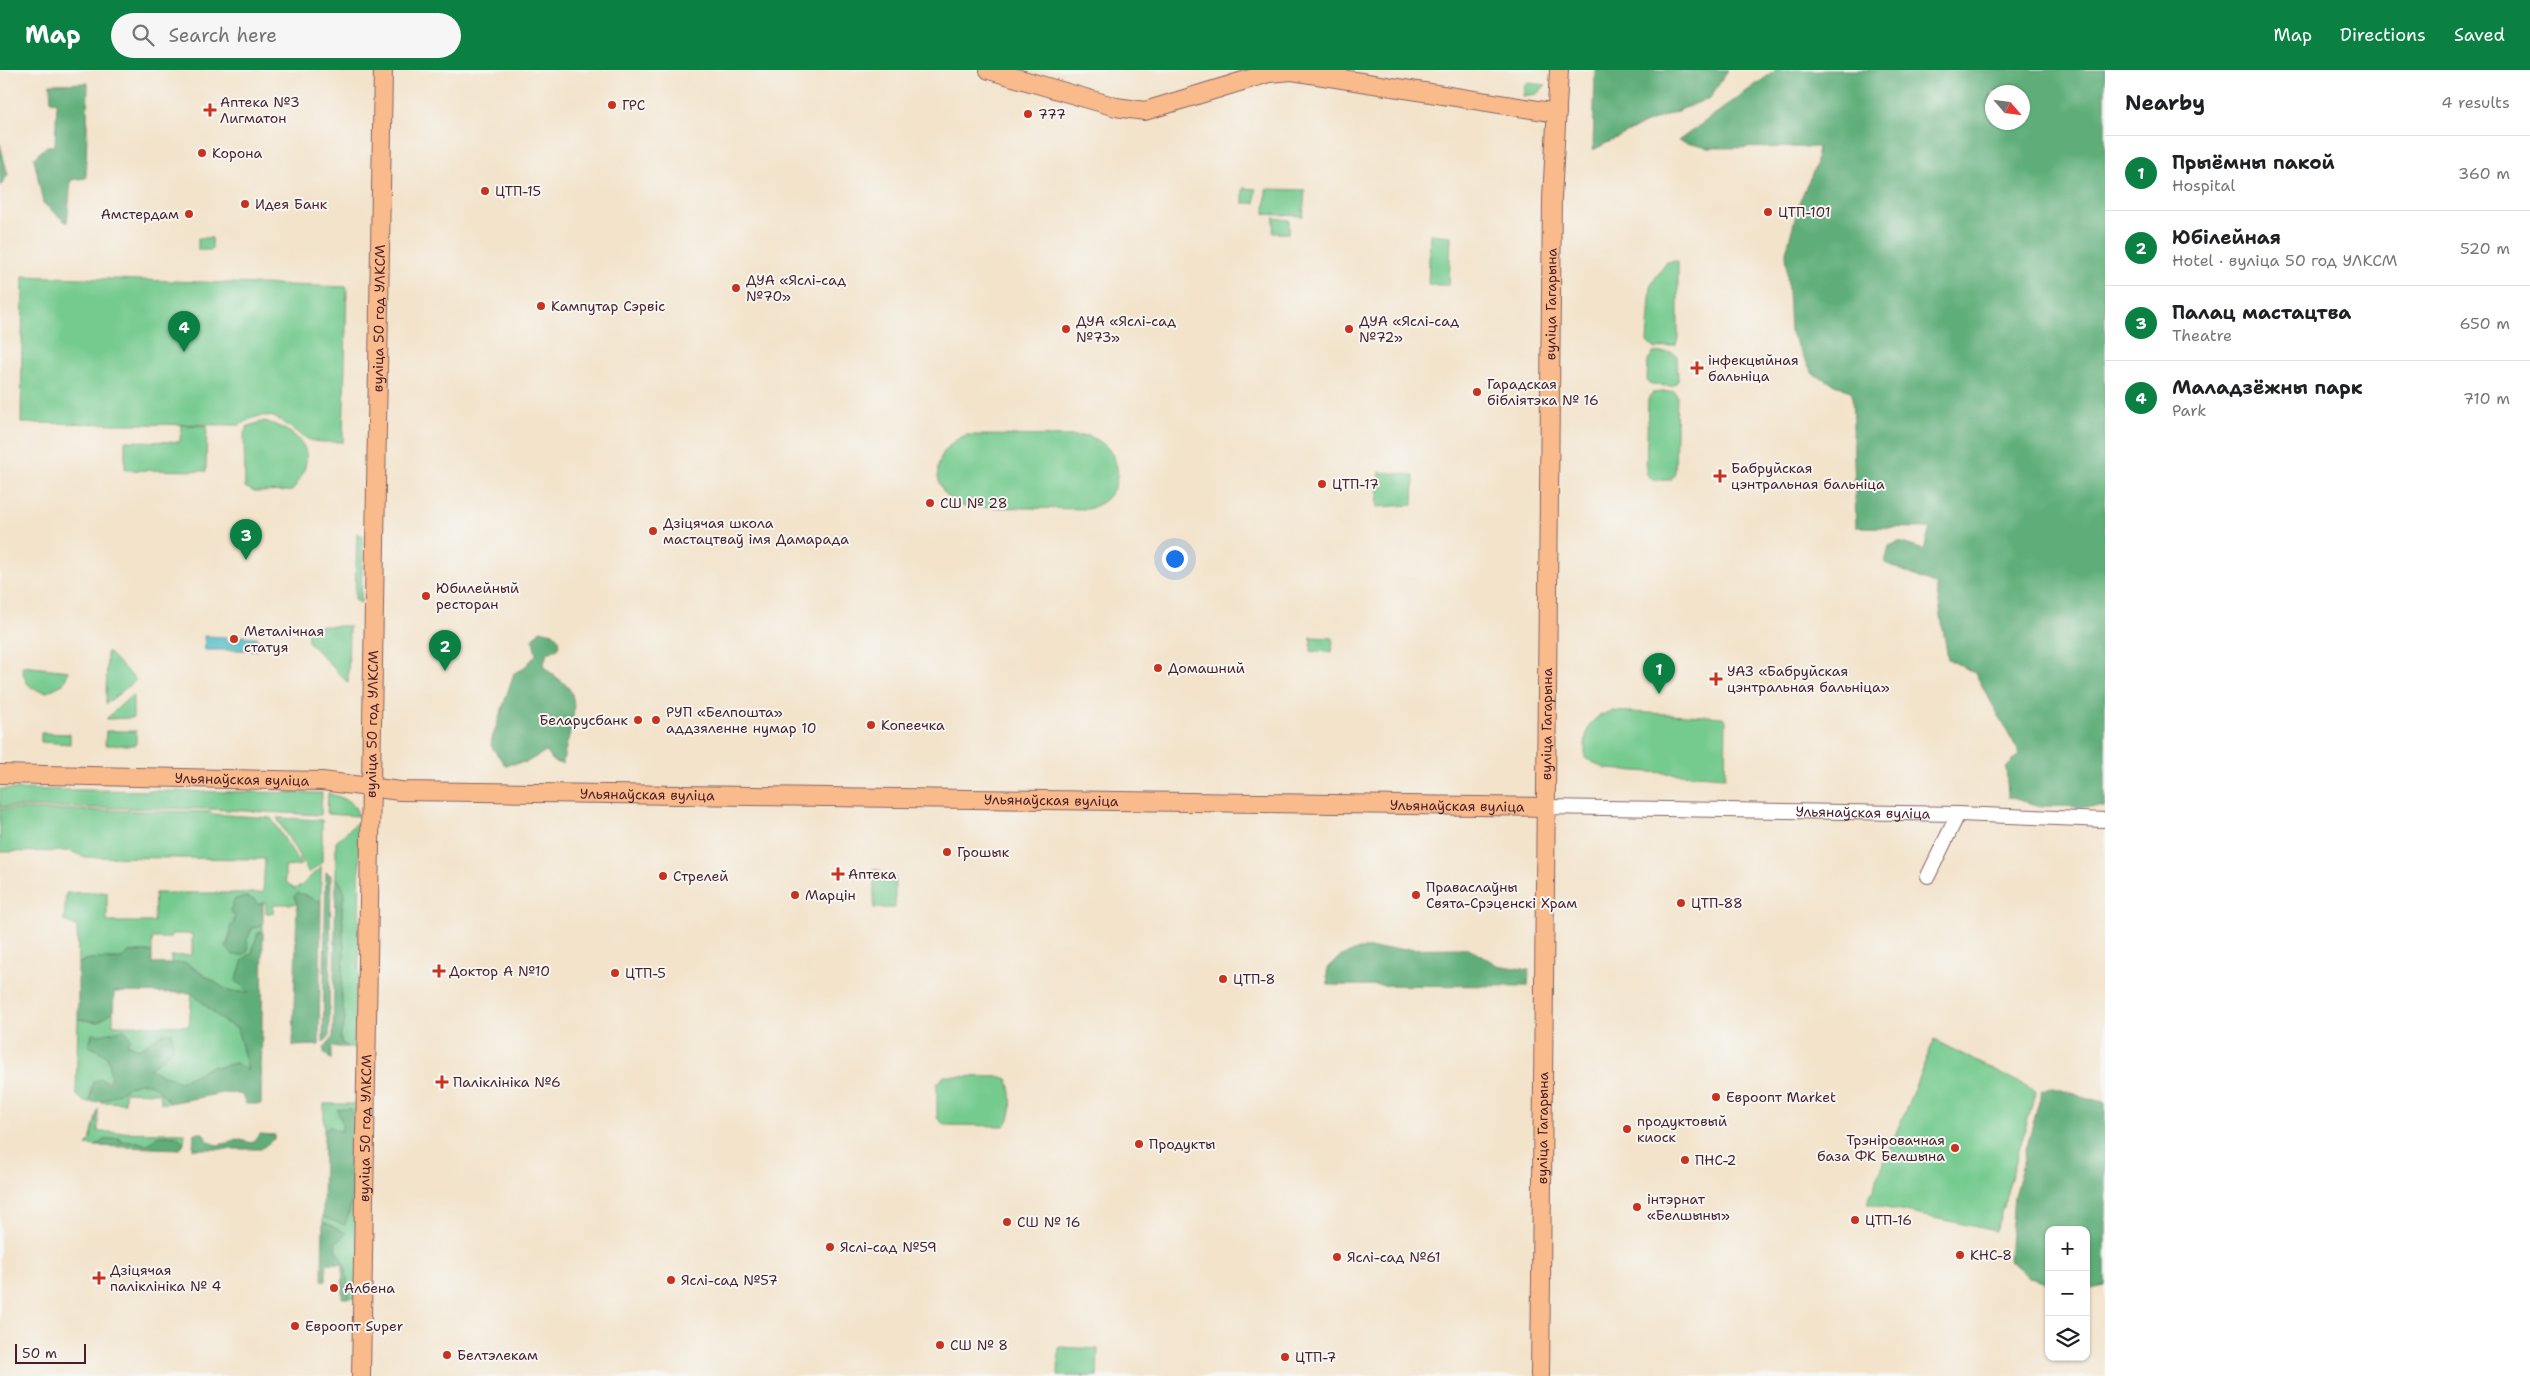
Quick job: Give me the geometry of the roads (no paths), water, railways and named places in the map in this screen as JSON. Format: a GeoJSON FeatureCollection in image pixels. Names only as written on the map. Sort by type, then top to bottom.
{"type":"FeatureCollection","features":[{"type":"Feature","properties":{"kind":"main road","name":"вуліца 50 год УЛКСМ"},"geometry":{"type":"LineString","coordinates":[[361,1376],[383,70]]}},
{"type":"Feature","properties":{"kind":"main road"},"geometry":{"type":"LineString","coordinates":[[989,70],[1116,108],[1145,111],[1270,73],[1292,70],[1556,113]]}},
{"type":"Feature","properties":{"kind":"main road","name":"вуліца Гагарына"},"geometry":{"type":"LineString","coordinates":[[1540,1376],[1552,198],[1559,70]]}},
{"type":"Feature","properties":{"kind":"main road","name":"Ульянаўская вуліца"},"geometry":{"type":"LineString","coordinates":[[0,774],[322,781],[400,791],[1545,807]]}},
{"type":"Feature","properties":{"kind":"street","name":"Ульянаўская вуліца"},"geometry":{"type":"LineString","coordinates":[[1545,807],[1958,814],[2105,820]]}},
{"type":"Feature","properties":{"kind":"street"},"geometry":{"type":"LineString","coordinates":[[1928,876],[1958,814]]}},
{"type":"Feature","properties":{"kind":"water"},"geometry":{"type":"Polygon","coordinates":[[[204,636],[227,637],[227,642],[239,642],[240,636],[257,637],[257,650],[205,650],[204,636]]]}},
{"type":"Feature","properties":{"kind":"place","name":"ГРС"},"geometry":{"type":"Point","coordinates":[612,105]}},
{"type":"Feature","properties":{"kind":"place","name":"Аптека №3 Лигматон"},"geometry":{"type":"Point","coordinates":[210,110]}},
{"type":"Feature","properties":{"kind":"place","name":"777"},"geometry":{"type":"Point","coordinates":[1028,114]}},
{"type":"Feature","properties":{"kind":"place","name":"Корона"},"geometry":{"type":"Point","coordinates":[202,153]}},
{"type":"Feature","properties":{"kind":"place","name":"ЦТП-15"},"geometry":{"type":"Point","coordinates":[485,191]}},
{"type":"Feature","properties":{"kind":"place","name":"Идея Банк"},"geometry":{"type":"Point","coordinates":[245,204]}},
{"type":"Feature","properties":{"kind":"place","name":"ЦТП-101"},"geometry":{"type":"Point","coordinates":[1768,212]}},
{"type":"Feature","properties":{"kind":"place","name":"Амстердам"},"geometry":{"type":"Point","coordinates":[189,214]}},
{"type":"Feature","properties":{"kind":"place","name":"ДУА «Яслі-сад №70»"},"geometry":{"type":"Point","coordinates":[736,288]}},
{"type":"Feature","properties":{"kind":"place","name":"Кампутар Сэрвіс"},"geometry":{"type":"Point","coordinates":[541,306]}},
{"type":"Feature","properties":{"kind":"place","name":"ДУА «Яслі-сад №73»"},"geometry":{"type":"Point","coordinates":[1066,329]}},
{"type":"Feature","properties":{"kind":"place","name":"ДУА «Яслі-сад №72»"},"geometry":{"type":"Point","coordinates":[1349,329]}},
{"type":"Feature","properties":{"kind":"place","name":"Маладзёжны парк"},"geometry":{"type":"Point","coordinates":[184,352]}},
{"type":"Feature","properties":{"kind":"place","name":"інфекцыйная бальніца"},"geometry":{"type":"Point","coordinates":[1697,368]}},
{"type":"Feature","properties":{"kind":"place","name":"Гарадская бібліятэка № 16"},"geometry":{"type":"Point","coordinates":[1477,392]}},
{"type":"Feature","properties":{"kind":"place","name":"Бабруйская цэнтральная бальніца"},"geometry":{"type":"Point","coordinates":[1720,476]}},
{"type":"Feature","properties":{"kind":"place","name":"ЦТП-17"},"geometry":{"type":"Point","coordinates":[1322,484]}},
{"type":"Feature","properties":{"kind":"place","name":"СШ № 28"},"geometry":{"type":"Point","coordinates":[930,503]}},
{"type":"Feature","properties":{"kind":"place","name":"Дзіцячая школа мастацтваў імя Дамарада"},"geometry":{"type":"Point","coordinates":[653,531]}},
{"type":"Feature","properties":{"kind":"place","name":"Палац мастацтва"},"geometry":{"type":"Point","coordinates":[246,560]}},
{"type":"Feature","properties":{"kind":"place","name":"Юбилейный ресторан"},"geometry":{"type":"Point","coordinates":[426,596]}},
{"type":"Feature","properties":{"kind":"place","name":"Металічная статуя"},"geometry":{"type":"Point","coordinates":[234,639]}},
{"type":"Feature","properties":{"kind":"place","name":"Домашний"},"geometry":{"type":"Point","coordinates":[1158,668]}},
{"type":"Feature","properties":{"kind":"place","name":"Юбілейная"},"geometry":{"type":"Point","coordinates":[445,671]}},
{"type":"Feature","properties":{"kind":"place","name":"УАЗ «Бабруйская цэнтральная бальніца»"},"geometry":{"type":"Point","coordinates":[1716,679]}},
{"type":"Feature","properties":{"kind":"place","name":"Прыёмны пакой"},"geometry":{"type":"Point","coordinates":[1659,694]}},
{"type":"Feature","properties":{"kind":"place","name":"Беларусбанк"},"geometry":{"type":"Point","coordinates":[638,720]}},
{"type":"Feature","properties":{"kind":"place","name":"РУП «Белпошта» аддзяленне нумар 10"},"geometry":{"type":"Point","coordinates":[656,720]}},
{"type":"Feature","properties":{"kind":"place","name":"Копеечка"},"geometry":{"type":"Point","coordinates":[871,725]}},
{"type":"Feature","properties":{"kind":"place","name":"Грошык"},"geometry":{"type":"Point","coordinates":[947,852]}},
{"type":"Feature","properties":{"kind":"place","name":"Аптека"},"geometry":{"type":"Point","coordinates":[838,874]}},
{"type":"Feature","properties":{"kind":"place","name":"Стрелей"},"geometry":{"type":"Point","coordinates":[663,876]}},
{"type":"Feature","properties":{"kind":"place","name":"Марцін"},"geometry":{"type":"Point","coordinates":[795,895]}},
{"type":"Feature","properties":{"kind":"place","name":"Праваслаўны Свята-Срэценскі Храм"},"geometry":{"type":"Point","coordinates":[1416,895]}},
{"type":"Feature","properties":{"kind":"place","name":"ЦТП-88"},"geometry":{"type":"Point","coordinates":[1681,903]}},
{"type":"Feature","properties":{"kind":"place","name":"Доктор А №10"},"geometry":{"type":"Point","coordinates":[439,971]}},
{"type":"Feature","properties":{"kind":"place","name":"ЦТП-5"},"geometry":{"type":"Point","coordinates":[615,973]}},
{"type":"Feature","properties":{"kind":"place","name":"ЦТП-8"},"geometry":{"type":"Point","coordinates":[1223,979]}},
{"type":"Feature","properties":{"kind":"place","name":"Паліклініка №6"},"geometry":{"type":"Point","coordinates":[442,1082]}},
{"type":"Feature","properties":{"kind":"place","name":"Евроопт Market"},"geometry":{"type":"Point","coordinates":[1716,1097]}},
{"type":"Feature","properties":{"kind":"place","name":"продуктовый киоск"},"geometry":{"type":"Point","coordinates":[1627,1129]}},
{"type":"Feature","properties":{"kind":"place","name":"Продукты"},"geometry":{"type":"Point","coordinates":[1139,1144]}},
{"type":"Feature","properties":{"kind":"place","name":"Трэніровачная база ФК Белшына"},"geometry":{"type":"Point","coordinates":[1955,1148]}},
{"type":"Feature","properties":{"kind":"place","name":"ПНС-2"},"geometry":{"type":"Point","coordinates":[1685,1160]}},
{"type":"Feature","properties":{"kind":"place","name":"інтэрнат «Белшыны»"},"geometry":{"type":"Point","coordinates":[1637,1207]}},
{"type":"Feature","properties":{"kind":"place","name":"ЦТП-16"},"geometry":{"type":"Point","coordinates":[1855,1220]}},
{"type":"Feature","properties":{"kind":"place","name":"СШ № 16"},"geometry":{"type":"Point","coordinates":[1007,1222]}},
{"type":"Feature","properties":{"kind":"place","name":"Яслі-сад №59"},"geometry":{"type":"Point","coordinates":[830,1247]}},
{"type":"Feature","properties":{"kind":"place","name":"КНС-8"},"geometry":{"type":"Point","coordinates":[1960,1255]}},
{"type":"Feature","properties":{"kind":"place","name":"Яслі-сад №61"},"geometry":{"type":"Point","coordinates":[1337,1257]}},
{"type":"Feature","properties":{"kind":"place","name":"Дзіцячая паліклініка № 4"},"geometry":{"type":"Point","coordinates":[99,1278]}},
{"type":"Feature","properties":{"kind":"place","name":"Яслі-сад №57"},"geometry":{"type":"Point","coordinates":[671,1280]}},
{"type":"Feature","properties":{"kind":"place","name":"Албена"},"geometry":{"type":"Point","coordinates":[334,1288]}},
{"type":"Feature","properties":{"kind":"place","name":"Евроопт Super"},"geometry":{"type":"Point","coordinates":[295,1326]}},
{"type":"Feature","properties":{"kind":"place","name":"СШ № 8"},"geometry":{"type":"Point","coordinates":[940,1345]}},
{"type":"Feature","properties":{"kind":"place","name":"Белтэлекам"},"geometry":{"type":"Point","coordinates":[447,1355]}},
{"type":"Feature","properties":{"kind":"place","name":"ЦТП-7"},"geometry":{"type":"Point","coordinates":[1285,1357]}}]}
